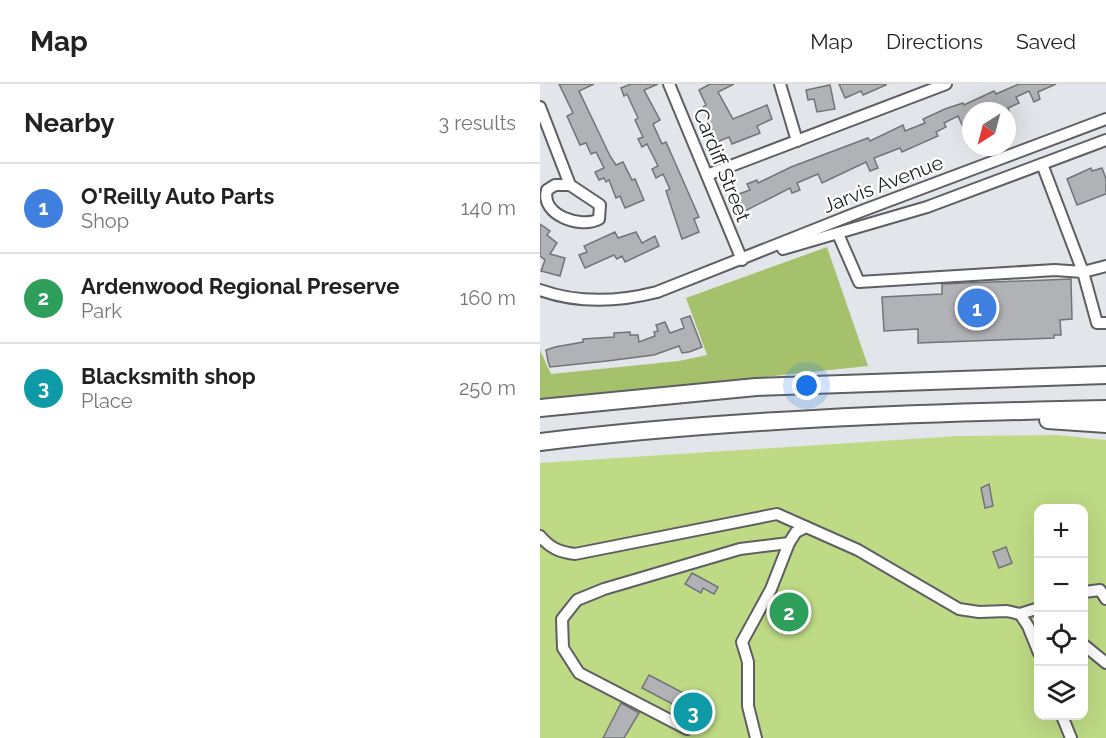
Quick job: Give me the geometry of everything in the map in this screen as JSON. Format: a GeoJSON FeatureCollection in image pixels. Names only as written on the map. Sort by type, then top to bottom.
{"type":"FeatureCollection","features":[{"type":"Feature","properties":{"kind":"highway"},"geometry":{"type":"LineString","coordinates":[[540,408],[767,387],[1084,376],[1106,373]]}},
{"type":"Feature","properties":{"kind":"highway"},"geometry":{"type":"LineString","coordinates":[[540,442],[674,427],[897,413],[1106,409]]}},
{"type":"Feature","properties":{"kind":"highway"},"geometry":{"type":"LineString","coordinates":[[897,413],[1106,424]]}},
{"type":"Feature","properties":{"kind":"street","name":"Cardiff Street"},"geometry":{"type":"LineString","coordinates":[[669,84],[742,260]]}},
{"type":"Feature","properties":{"kind":"street"},"geometry":{"type":"LineString","coordinates":[[780,84],[797,141]]}},
{"type":"Feature","properties":{"kind":"street"},"geometry":{"type":"LineString","coordinates":[[707,175],[930,87],[946,84]]}},
{"type":"Feature","properties":{"kind":"street"},"geometry":{"type":"LineString","coordinates":[[540,107],[570,185],[600,205],[599,219],[580,223],[548,207],[544,198],[547,190],[555,185],[570,185]]}},
{"type":"Feature","properties":{"kind":"street","name":"Jarvis Avenue"},"geometry":{"type":"LineString","coordinates":[[541,291],[598,301],[625,300],[657,292],[859,212],[1106,119]]}},
{"type":"Feature","properties":{"kind":"street","name":"Jarvis Avenue"},"geometry":{"type":"LineString","coordinates":[[742,260],[927,207],[1106,140]]}},
{"type":"Feature","properties":{"kind":"street"},"geometry":{"type":"LineString","coordinates":[[1042,164],[1083,272],[1097,323],[1106,323]]}},
{"type":"Feature","properties":{"kind":"street"},"geometry":{"type":"LineString","coordinates":[[838,234],[859,282],[1055,270],[1083,272],[1106,266]]}},
{"type":"Feature","properties":{"kind":"street"},"geometry":{"type":"LineString","coordinates":[[540,536],[560,553],[575,554],[760,515],[777,514],[858,550],[959,609],[979,612],[1007,611],[1020,614],[1034,610]]}},
{"type":"Feature","properties":{"kind":"street"},"geometry":{"type":"LineString","coordinates":[[756,738],[748,706],[748,662],[742,642],[771,589],[789,543],[796,532],[806,527]]}},
{"type":"Feature","properties":{"kind":"street"},"geometry":{"type":"LineString","coordinates":[[687,729],[579,673],[563,648],[562,619],[577,600],[604,589],[740,549],[789,543]]}},
{"type":"Feature","properties":{"kind":"street"},"geometry":{"type":"LineString","coordinates":[[1088,591],[1100,590],[1106,599]]}},
{"type":"Feature","properties":{"kind":"street"},"geometry":{"type":"LineString","coordinates":[[1020,614],[1028,626],[1034,642]]}},
{"type":"Feature","properties":{"kind":"street"},"geometry":{"type":"LineString","coordinates":[[1088,649],[1106,663]]}},
{"type":"Feature","properties":{"kind":"street"},"geometry":{"type":"LineString","coordinates":[[1064,720],[1071,738]]}},
{"type":"Feature","properties":{"kind":"green space"},"geometry":{"type":"Polygon","coordinates":[[[827,247],[868,366],[540,401],[540,350],[551,374],[679,361],[707,355],[686,298],[827,247]]]}},
{"type":"Feature","properties":{"kind":"green space"},"geometry":{"type":"Polygon","coordinates":[[[1057,435],[1106,440],[1106,738],[540,738],[540,463],[958,436],[1057,435]]]}},
{"type":"Feature","properties":{"kind":"building"},"geometry":{"type":"Polygon","coordinates":[[[559,84],[594,84],[579,91],[610,156],[616,165],[623,162],[632,180],[635,179],[644,200],[625,208],[620,196],[616,198],[609,180],[606,182],[604,178],[599,180],[595,172],[604,168],[596,152],[591,154],[586,143],[580,145],[567,116],[573,113],[559,84]]]}},
{"type":"Feature","properties":{"kind":"building"},"geometry":{"type":"Polygon","coordinates":[[[631,84],[658,84],[644,90],[660,120],[653,124],[662,144],[666,142],[699,217],[694,219],[699,232],[682,239],[666,191],[670,189],[663,174],[656,178],[652,169],[658,166],[647,144],[642,147],[638,139],[643,137],[635,120],[638,118],[627,94],[624,96],[621,88],[631,84]]]}},
{"type":"Feature","properties":{"kind":"building"},"geometry":{"type":"Polygon","coordinates":[[[710,84],[734,84],[718,92],[733,119],[767,105],[772,119],[757,126],[760,133],[732,144],[729,137],[717,142],[699,90],[710,84]]]}},
{"type":"Feature","properties":{"kind":"building"},"geometry":{"type":"Polygon","coordinates":[[[839,84],[886,85],[863,95],[861,91],[845,98],[839,84]]]}},
{"type":"Feature","properties":{"kind":"building"},"geometry":{"type":"Polygon","coordinates":[[[1019,84],[1056,84],[1038,92],[1040,99],[1034,102],[1029,91],[1016,97],[1019,103],[1016,104],[1016,102],[970,102],[994,91],[996,94],[1019,84]]]}},
{"type":"Feature","properties":{"kind":"building"},"geometry":{"type":"Polygon","coordinates":[[[830,85],[835,109],[817,112],[814,99],[808,100],[806,90],[830,85]]]}},
{"type":"Feature","properties":{"kind":"building"},"geometry":{"type":"Polygon","coordinates":[[[962,103],[962,125],[958,116],[944,123],[946,127],[936,132],[938,136],[902,152],[900,148],[874,158],[878,168],[870,171],[866,162],[822,183],[818,174],[797,183],[800,190],[792,193],[790,188],[743,212],[736,195],[750,190],[747,184],[757,180],[758,183],[791,167],[868,138],[870,141],[903,125],[905,131],[925,123],[923,119],[962,103]]]}},
{"type":"Feature","properties":{"kind":"building"},"geometry":{"type":"Polygon","coordinates":[[[1091,168],[1092,171],[1102,168],[1106,179],[1106,194],[1077,205],[1067,179],[1091,168]]]}},
{"type":"Feature","properties":{"kind":"building"},"geometry":{"type":"Polygon","coordinates":[[[540,224],[550,231],[547,235],[557,243],[550,254],[565,258],[560,276],[541,271],[545,260],[540,256],[540,224]]]}},
{"type":"Feature","properties":{"kind":"building"},"geometry":{"type":"Polygon","coordinates":[[[615,232],[618,238],[636,232],[642,243],[655,236],[659,246],[625,262],[622,256],[617,259],[614,255],[585,268],[579,255],[587,252],[584,246],[615,232]]]}},
{"type":"Feature","properties":{"kind":"building"},"geometry":{"type":"Polygon","coordinates":[[[1071,279],[1072,319],[1060,320],[1061,335],[1054,335],[1054,338],[918,343],[918,329],[884,331],[882,297],[942,294],[942,284],[1071,279]]]}},
{"type":"Feature","properties":{"kind":"building"},"geometry":{"type":"Polygon","coordinates":[[[690,316],[702,347],[689,352],[682,353],[679,346],[654,355],[550,367],[546,350],[583,342],[583,339],[614,337],[614,333],[630,332],[630,335],[638,335],[639,342],[655,336],[654,332],[658,331],[656,325],[665,322],[670,333],[684,328],[681,319],[690,316]]]}},
{"type":"Feature","properties":{"kind":"building"},"geometry":{"type":"Polygon","coordinates":[[[989,484],[993,506],[985,508],[981,488],[989,484]]]}},
{"type":"Feature","properties":{"kind":"building"},"geometry":{"type":"Polygon","coordinates":[[[1006,547],[1012,563],[999,568],[993,552],[1006,547]]]}},
{"type":"Feature","properties":{"kind":"building"},"geometry":{"type":"Polygon","coordinates":[[[692,573],[718,587],[714,594],[703,588],[701,593],[685,584],[692,573]]]}},
{"type":"Feature","properties":{"kind":"building"},"geometry":{"type":"Polygon","coordinates":[[[649,675],[691,697],[688,702],[704,711],[698,722],[682,714],[684,710],[642,688],[649,675]]]}},
{"type":"Feature","properties":{"kind":"building"},"geometry":{"type":"Polygon","coordinates":[[[621,703],[639,713],[624,738],[603,738],[621,703]]]}},
{"type":"Feature","properties":{"kind":"place","name":"O'Reilly Auto Parts"},"geometry":{"type":"Point","coordinates":[977,308]}},
{"type":"Feature","properties":{"kind":"place","name":"Ardenwood Regional Preserve"},"geometry":{"type":"Point","coordinates":[789,612]}},
{"type":"Feature","properties":{"kind":"place","name":"Blacksmith shop"},"geometry":{"type":"Point","coordinates":[693,712]}}]}
